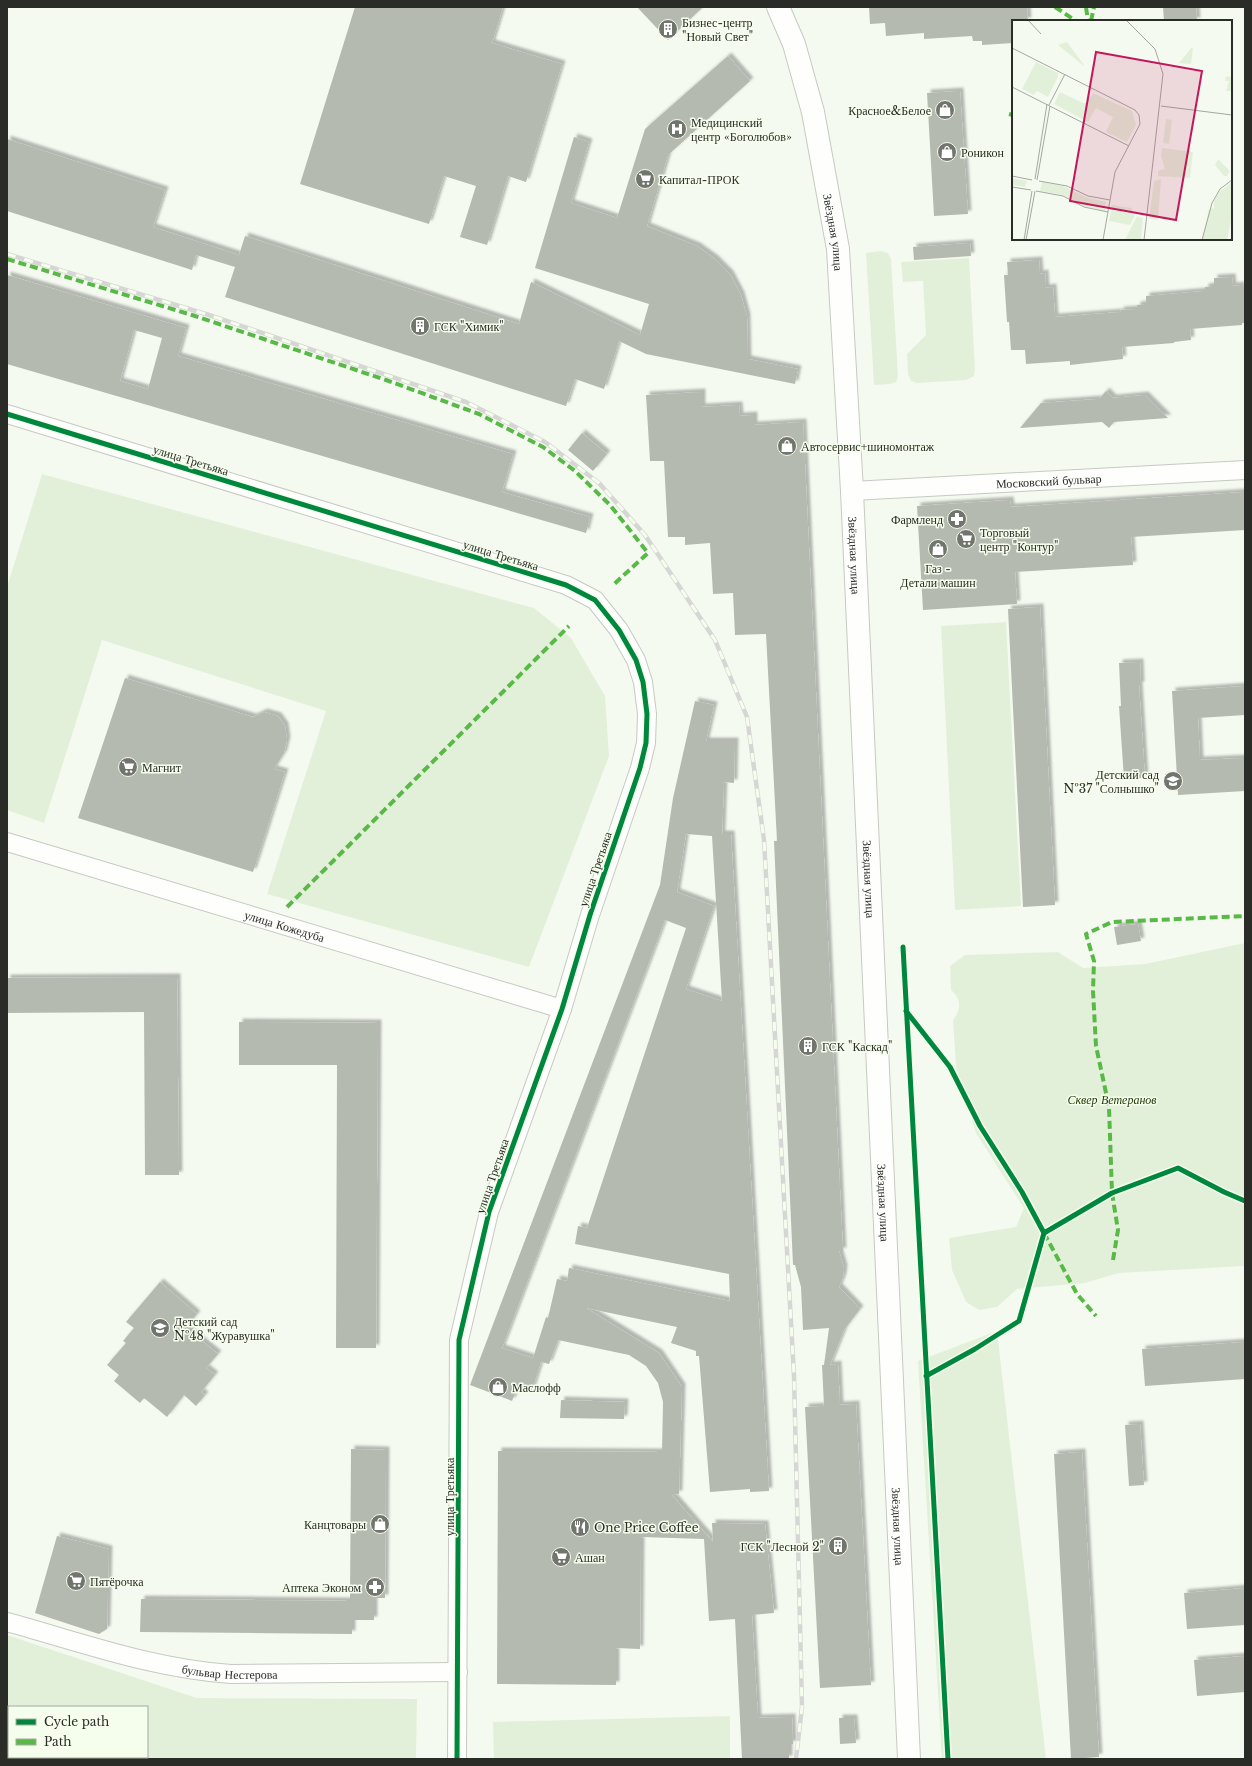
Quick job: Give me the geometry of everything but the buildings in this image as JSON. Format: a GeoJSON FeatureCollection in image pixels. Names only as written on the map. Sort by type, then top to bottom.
{"type":"FeatureCollection","features":[{"type":"Feature","properties":{"kind":"main road","name":"Звёздная улица"},"geometry":{"type":"LineString","coordinates":[[778,7],[794,44],[813,112],[838,249],[842,294],[909,1759]]}},
{"type":"Feature","properties":{"kind":"street","name":"улица Третьяка"},"geometry":{"type":"LineString","coordinates":[[7,414],[566,586],[595,600],[619,630],[636,660],[643,682],[647,714],[646,743],[640,768],[590,915],[562,1009],[489,1212],[459,1340],[457,1759]]}},
{"type":"Feature","properties":{"kind":"street","name":"Московский бульвар"},"geometry":{"type":"LineString","coordinates":[[852,491],[1245,470]]}},
{"type":"Feature","properties":{"kind":"street","name":"улица Кожедуба"},"geometry":{"type":"LineString","coordinates":[[7,842],[562,1009]]}},
{"type":"Feature","properties":{"kind":"street","name":"бульвар Нестерова"},"geometry":{"type":"LineString","coordinates":[[7,1622],[198,1672],[230,1674],[458,1672]]}},
{"type":"Feature","properties":{"kind":"green space"},"geometry":{"type":"Polygon","coordinates":[[[881,251],[888,253],[891,259],[898,376],[896,382],[874,385],[866,253],[881,251]]]}},
{"type":"Feature","properties":{"kind":"green space"},"geometry":{"type":"Polygon","coordinates":[[[969,258],[975,370],[974,376],[966,380],[917,383],[911,381],[908,374],[907,354],[926,335],[923,281],[903,282],[901,262],[969,258]]]}},
{"type":"Feature","properties":{"kind":"green space"},"geometry":{"type":"Polygon","coordinates":[[[42,474],[534,608],[571,638],[605,696],[609,756],[529,967],[267,894],[326,711],[102,640],[44,823],[7,810],[7,587],[42,474]]]}},
{"type":"Feature","properties":{"kind":"green space"},"geometry":{"type":"Polygon","coordinates":[[[1006,622],[1021,906],[955,910],[941,626],[1006,622]]]}},
{"type":"Feature","properties":{"kind":"green space","name":"Сквер Ветеранов"},"geometry":{"type":"Polygon","coordinates":[[[1245,943],[1245,1266],[1119,1273],[1085,1283],[1017,1289],[997,1307],[979,1310],[966,1302],[952,1270],[949,1238],[1016,1227],[1024,1208],[976,1133],[956,1067],[953,1020],[958,1012],[959,1001],[955,993],[951,990],[950,966],[965,955],[1058,952],[1083,968],[1145,964],[1245,943]]]}},
{"type":"Feature","properties":{"kind":"green space"},"geometry":{"type":"Polygon","coordinates":[[[997,1331],[1046,1759],[942,1759],[918,1361],[997,1331]]]}},
{"type":"Feature","properties":{"kind":"green space"},"geometry":{"type":"Polygon","coordinates":[[[7,1635],[197,1698],[417,1699],[416,1759],[42,1758],[148,1758],[148,1706],[8,1706],[7,1747],[7,1635]]]}},
{"type":"Feature","properties":{"kind":"green space"},"geometry":{"type":"Polygon","coordinates":[[[730,1716],[730,1759],[494,1759],[493,1722],[730,1716]]]}},
{"type":"Feature","properties":{"kind":"railway"},"geometry":{"type":"LineString","coordinates":[[7,254],[209,315],[466,402],[545,442],[599,483],[645,535],[715,640],[747,717],[764,840],[794,1376],[802,1707],[796,1759]]}},
{"type":"Feature","properties":{"kind":"marked path"},"geometry":{"type":"LineString","coordinates":[[1055,7],[1074,20]]}},
{"type":"Feature","properties":{"kind":"marked path"},"geometry":{"type":"LineString","coordinates":[[1086,7],[1088,20]]}},
{"type":"Feature","properties":{"kind":"marked path"},"geometry":{"type":"LineString","coordinates":[[1091,20],[1094,7]]}},
{"type":"Feature","properties":{"kind":"marked path"},"geometry":{"type":"LineString","coordinates":[[7,259],[192,315],[386,380],[479,414],[543,447],[575,471],[610,505],[648,553],[612,586]]}},
{"type":"Feature","properties":{"kind":"marked path"},"geometry":{"type":"LineString","coordinates":[[287,907],[569,626]]}},
{"type":"Feature","properties":{"kind":"marked path"},"geometry":{"type":"LineString","coordinates":[[1113,1260],[1118,1230],[1112,1193],[1109,1107],[1096,1046],[1093,991],[1094,961],[1086,934],[1112,922],[1245,916]]}},
{"type":"Feature","properties":{"kind":"marked path"},"geometry":{"type":"LineString","coordinates":[[1044,1233],[1077,1294],[1096,1316]]}},
{"type":"Feature","properties":{"kind":"cycle path"},"geometry":{"type":"LineString","coordinates":[[7,414],[566,585],[595,600],[619,630],[636,660],[643,682],[647,714],[646,743],[640,768],[590,915],[562,1009],[489,1212],[459,1340],[457,1759]]}},
{"type":"Feature","properties":{"kind":"cycle path"},"geometry":{"type":"LineString","coordinates":[[903,947],[948,1759]]}},
{"type":"Feature","properties":{"kind":"cycle path"},"geometry":{"type":"LineString","coordinates":[[906,1011],[950,1067],[980,1126],[1022,1192],[1044,1233],[1019,1321],[975,1349],[926,1376]]}},
{"type":"Feature","properties":{"kind":"cycle path"},"geometry":{"type":"LineString","coordinates":[[1044,1233],[1112,1193],[1178,1168],[1224,1192],[1245,1201]]}},
{"type":"Feature","properties":{"kind":"place","name":"Бизнес-центр \"Новый Свет\""},"geometry":{"type":"Point","coordinates":[668,29]}},
{"type":"Feature","properties":{"kind":"place","name":"Красное&Белое"},"geometry":{"type":"Point","coordinates":[945,110]}},
{"type":"Feature","properties":{"kind":"place","name":"Медицинский центр «Боголюбов»"},"geometry":{"type":"Point","coordinates":[677,129]}},
{"type":"Feature","properties":{"kind":"place","name":"Роникон"},"geometry":{"type":"Point","coordinates":[947,152]}},
{"type":"Feature","properties":{"kind":"place","name":"Капитал-ПРОК"},"geometry":{"type":"Point","coordinates":[645,179]}},
{"type":"Feature","properties":{"kind":"place","name":"ГСК \"Химик\""},"geometry":{"type":"Point","coordinates":[420,326]}},
{"type":"Feature","properties":{"kind":"place","name":"Автосервис+шиномонтаж"},"geometry":{"type":"Point","coordinates":[787,446]}},
{"type":"Feature","properties":{"kind":"place","name":"Фармленд"},"geometry":{"type":"Point","coordinates":[957,519]}},
{"type":"Feature","properties":{"kind":"place","name":"Торговый центр \"Контур\""},"geometry":{"type":"Point","coordinates":[966,539]}},
{"type":"Feature","properties":{"kind":"place","name":"Газ - Детали машин"},"geometry":{"type":"Point","coordinates":[938,549]}},
{"type":"Feature","properties":{"kind":"place","name":"Магнит"},"geometry":{"type":"Point","coordinates":[128,767]}},
{"type":"Feature","properties":{"kind":"place","name":"Детский сад №37 \"Солнышко\""},"geometry":{"type":"Point","coordinates":[1173,781]}},
{"type":"Feature","properties":{"kind":"place","name":"ГСК \"Каскад\""},"geometry":{"type":"Point","coordinates":[808,1046]}},
{"type":"Feature","properties":{"kind":"place","name":"Детский сад №48 \"Журавушка\""},"geometry":{"type":"Point","coordinates":[160,1328]}},
{"type":"Feature","properties":{"kind":"place","name":"Маслофф"},"geometry":{"type":"Point","coordinates":[498,1387]}},
{"type":"Feature","properties":{"kind":"place","name":"Канцтовары"},"geometry":{"type":"Point","coordinates":[380,1524]}},
{"type":"Feature","properties":{"kind":"place","name":"One Price Coffee"},"geometry":{"type":"Point","coordinates":[580,1527]}},
{"type":"Feature","properties":{"kind":"place","name":"ГСК \"Лесной 2\""},"geometry":{"type":"Point","coordinates":[838,1546]}},
{"type":"Feature","properties":{"kind":"place","name":"Ашан"},"geometry":{"type":"Point","coordinates":[561,1557]}},
{"type":"Feature","properties":{"kind":"place","name":"Пятёрочка"},"geometry":{"type":"Point","coordinates":[76,1581]}},
{"type":"Feature","properties":{"kind":"place","name":"Аптека Эконом"},"geometry":{"type":"Point","coordinates":[375,1587]}}]}
